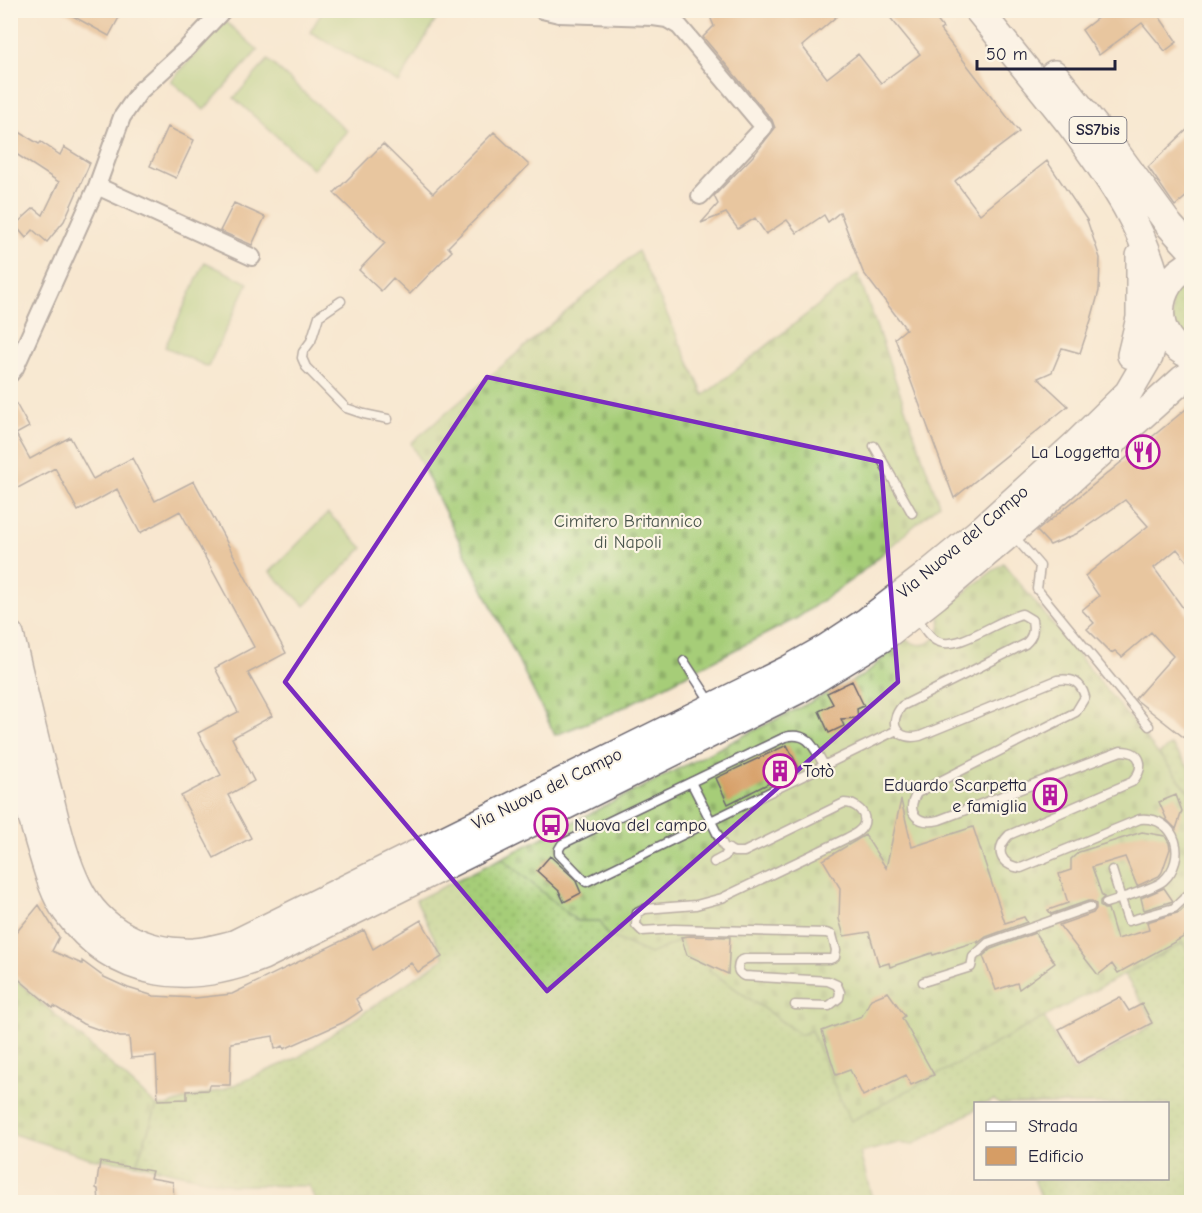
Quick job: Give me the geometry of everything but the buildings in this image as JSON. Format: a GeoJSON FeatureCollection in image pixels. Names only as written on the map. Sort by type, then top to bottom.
{"type":"FeatureCollection","features":[{"type":"Feature","properties":{"kind":"main road","name":"SS7bis"},"geometry":{"type":"LineString","coordinates":[[978,10],[1103,169],[1137,225]]}},
{"type":"Feature","properties":{"kind":"main road","name":"SS7bis"},"geometry":{"type":"LineString","coordinates":[[1003,10],[1187,240]]}},
{"type":"Feature","properties":{"kind":"main road"},"geometry":{"type":"LineString","coordinates":[[1137,225],[1156,275],[1164,331],[1173,344],[1191,356]]}},
{"type":"Feature","properties":{"kind":"main road"},"geometry":{"type":"LineString","coordinates":[[1101,419],[1113,399],[1126,368],[1140,318],[1141,268],[1137,225]]}},
{"type":"Feature","properties":{"kind":"main road"},"geometry":{"type":"LineString","coordinates":[[1160,308],[1166,286],[1176,273],[1187,240]]}},
{"type":"Feature","properties":{"kind":"main road","name":"Via Nuova del Campo"},"geometry":{"type":"LineString","coordinates":[[10,635],[54,814],[77,885],[86,901],[116,931],[131,941],[151,948],[194,952],[234,944],[797,665],[867,621],[980,531],[1128,393],[1149,357],[1160,308]]}},
{"type":"Feature","properties":{"kind":"main road","name":"Via Nuova del Campo"},"geometry":{"type":"LineString","coordinates":[[10,732],[41,850],[55,891],[66,910],[102,948],[122,961],[171,974],[194,974],[242,965],[798,690],[881,639],[980,560],[1191,374]]}},
{"type":"Feature","properties":{"kind":"street"},"geometry":{"type":"LineString","coordinates":[[10,374],[15,368],[98,186],[122,117],[140,92],[223,10]]}},
{"type":"Feature","properties":{"kind":"street"},"geometry":{"type":"LineString","coordinates":[[542,10],[559,14],[653,17],[667,19],[679,26],[764,127],[700,196]]}},
{"type":"Feature","properties":{"kind":"street"},"geometry":{"type":"LineString","coordinates":[[98,186],[252,257]]}},
{"type":"Feature","properties":{"kind":"lane"},"geometry":{"type":"LineString","coordinates":[[341,301],[319,316],[311,341],[303,352],[304,364],[346,408],[388,419]]}},
{"type":"Feature","properties":{"kind":"lane"},"geometry":{"type":"LineString","coordinates":[[874,446],[912,513]]}},
{"type":"Feature","properties":{"kind":"lane"},"geometry":{"type":"LineString","coordinates":[[1011,532],[1040,566],[1037,589],[1149,726]]}},
{"type":"Feature","properties":{"kind":"lane"},"geometry":{"type":"LineString","coordinates":[[913,613],[934,640],[940,643],[962,639],[1011,616],[1022,614],[1032,620],[1034,628],[1032,638],[1025,644],[902,706],[896,714],[897,730],[903,737],[920,736],[1057,680],[1073,680],[1079,683],[1085,698],[1076,712],[917,793],[912,802],[915,816],[922,821],[939,820],[1121,751],[1135,754],[1140,761],[1141,769],[1132,782],[1009,835],[1002,842],[1000,851],[1002,860],[1009,866],[1021,868],[1140,819],[1164,824],[1171,831],[1176,851],[1169,875],[1160,884],[1106,903]]}},
{"type":"Feature","properties":{"kind":"lane"},"geometry":{"type":"LineString","coordinates":[[684,661],[714,707]]}},
{"type":"Feature","properties":{"kind":"lane"},"geometry":{"type":"LineString","coordinates":[[824,765],[810,742],[794,735],[785,737],[562,844],[559,854],[586,882],[897,730]]}},
{"type":"Feature","properties":{"kind":"lane"},"geometry":{"type":"LineString","coordinates":[[692,782],[724,847],[734,852],[744,852],[844,804],[856,806],[863,813],[865,820],[862,827],[847,838],[722,898],[696,905],[645,909],[637,914],[636,925],[642,931],[674,929],[832,935],[836,950],[835,957],[830,959],[746,958],[740,961],[739,973],[744,976],[828,981],[837,985],[840,992],[839,998],[829,1006],[795,1005]]}},
{"type":"Feature","properties":{"kind":"lane"},"geometry":{"type":"LineString","coordinates":[[714,862],[724,856],[729,849]]}},
{"type":"Feature","properties":{"kind":"lane"},"geometry":{"type":"LineString","coordinates":[[1113,870],[1128,921],[1174,908],[1191,891]]}},
{"type":"Feature","properties":{"kind":"lane"},"geometry":{"type":"LineString","coordinates":[[923,982],[971,967],[973,957],[988,943],[1090,907]]}},
{"type":"Feature","properties":{"kind":"highlighted area"},"geometry":{"type":"Polygon","coordinates":[[[487,377],[881,462],[898,682],[547,991],[285,682],[487,377]]]}},
{"type":"Feature","properties":{"kind":"green space"},"geometry":{"type":"Polygon","coordinates":[[[323,10],[441,11],[399,83],[310,32],[323,10]]]}},
{"type":"Feature","properties":{"kind":"green space"},"geometry":{"type":"Polygon","coordinates":[[[225,21],[258,50],[204,110],[171,81],[225,21]]]}},
{"type":"Feature","properties":{"kind":"green space"},"geometry":{"type":"Polygon","coordinates":[[[268,60],[347,131],[313,169],[234,98],[268,60]]]}},
{"type":"Feature","properties":{"kind":"green space","name":"Cimitero Britannico di Napoli"},"geometry":{"type":"Polygon","coordinates":[[[638,251],[704,395],[858,274],[939,504],[857,576],[797,618],[612,713],[555,735],[411,443],[638,251]]]}},
{"type":"Feature","properties":{"kind":"green space"},"geometry":{"type":"Polygon","coordinates":[[[205,262],[248,283],[208,367],[165,347],[205,262]]]}},
{"type":"Feature","properties":{"kind":"green space"},"geometry":{"type":"Polygon","coordinates":[[[1191,271],[1191,347],[1174,333],[1170,293],[1191,271]]]}},
{"type":"Feature","properties":{"kind":"green space"},"geometry":{"type":"Polygon","coordinates":[[[328,513],[363,548],[305,606],[270,572],[328,513]]]}},
{"type":"Feature","properties":{"kind":"green space"},"geometry":{"type":"Polygon","coordinates":[[[1003,563],[1191,794],[1191,958],[1183,943],[851,1121],[811,1030],[801,1035],[709,970],[711,966],[687,955],[682,940],[650,954],[607,935],[600,921],[577,921],[502,858],[864,675],[906,638],[920,645],[927,644],[933,640],[940,628],[941,621],[938,613],[1003,563]]]}},
{"type":"Feature","properties":{"kind":"green space"},"geometry":{"type":"Polygon","coordinates":[[[1171,745],[1191,770],[1191,794],[1159,754],[1171,745]]]}},
{"type":"Feature","properties":{"kind":"green space"},"geometry":{"type":"Polygon","coordinates":[[[502,858],[577,921],[600,921],[682,940],[687,955],[711,966],[709,970],[801,1035],[811,1030],[851,1120],[1044,1017],[1074,1072],[1155,1023],[1124,974],[1183,943],[1191,958],[1191,1202],[1043,1202],[1034,1180],[1169,1180],[1169,1102],[996,1102],[994,1100],[974,1102],[974,1111],[912,1145],[898,1143],[860,1153],[873,1202],[317,1202],[308,1186],[231,1185],[136,1164],[157,1106],[166,1106],[222,1090],[297,1058],[444,958],[416,900],[502,858]]]}},
{"type":"Feature","properties":{"kind":"green space"},"geometry":{"type":"Polygon","coordinates":[[[11,975],[157,1106],[136,1164],[90,1158],[13,1134],[11,1137],[11,975]]]}},
{"type":"Feature","properties":{"kind":"place","name":"La Loggetta"},"geometry":{"type":"Point","coordinates":[1143,452]}},
{"type":"Feature","properties":{"kind":"place","name":"Totò"},"geometry":{"type":"Point","coordinates":[780,771]}},
{"type":"Feature","properties":{"kind":"place","name":"Eduardo Scarpetta e famiglia"},"geometry":{"type":"Point","coordinates":[1050,795]}},
{"type":"Feature","properties":{"kind":"place","name":"Nuova del campo"},"geometry":{"type":"Point","coordinates":[551,825]}}]}
